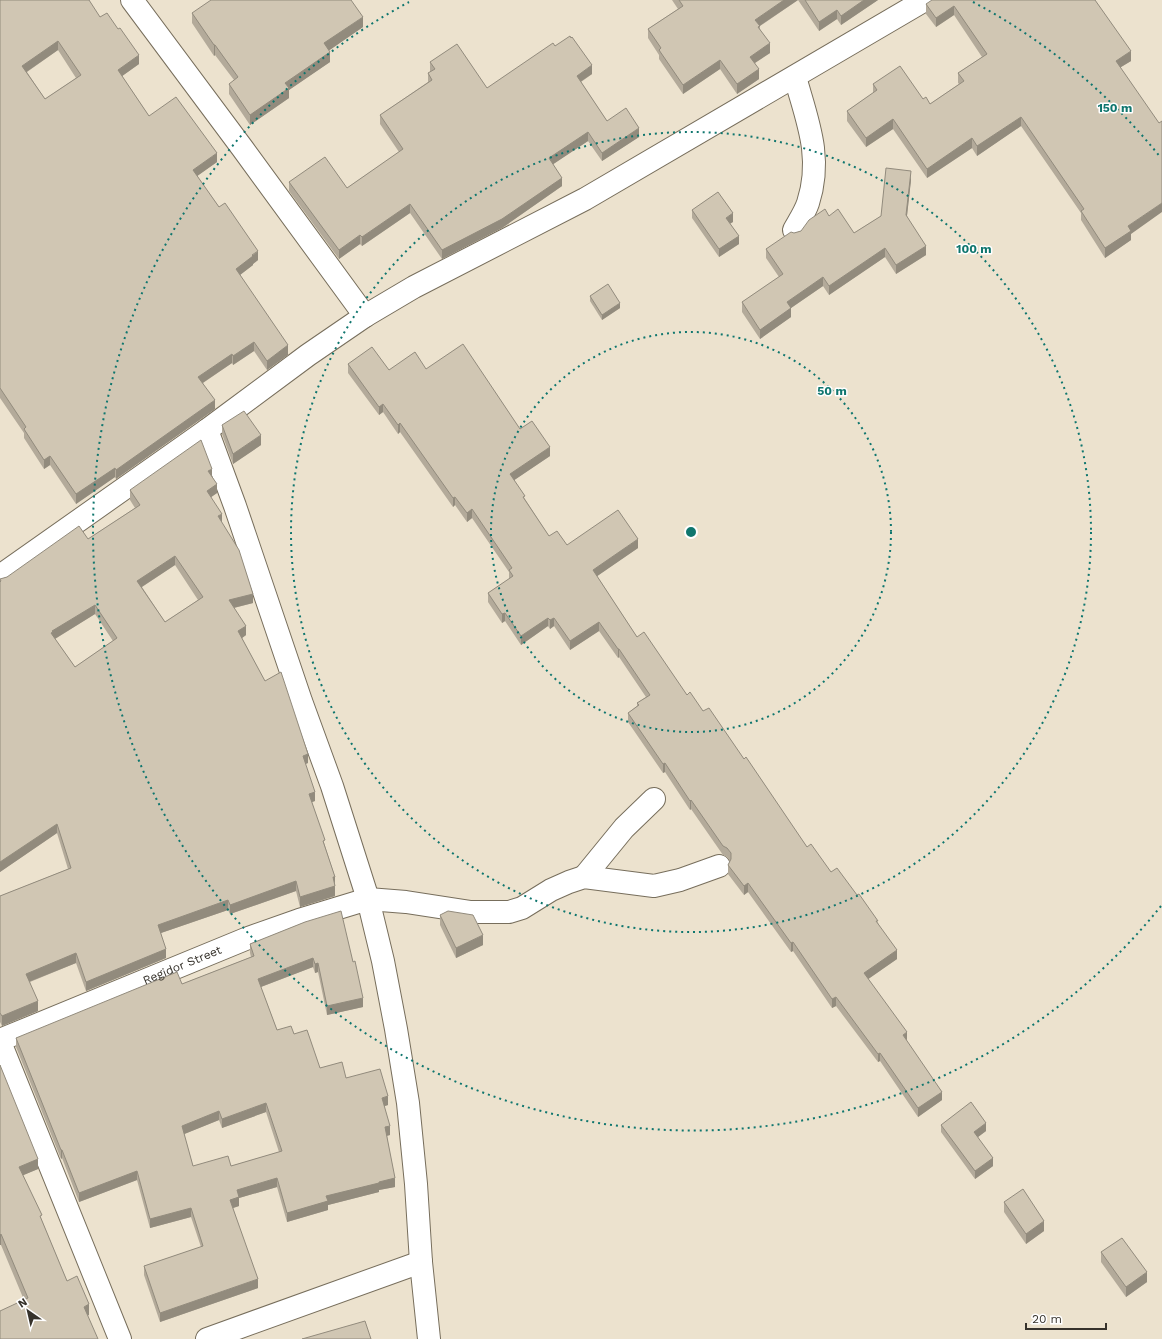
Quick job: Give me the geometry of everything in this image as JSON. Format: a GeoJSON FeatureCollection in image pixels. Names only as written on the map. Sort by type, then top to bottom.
{"type":"FeatureCollection","features":[{"type":"Feature","properties":{"kind":"street"},"geometry":{"type":"LineString","coordinates":[[132,0],[230,130],[365,316]]}},
{"type":"Feature","properties":{"kind":"street"},"geometry":{"type":"LineString","coordinates":[[0,576],[207,430],[308,355],[365,316],[414,287],[585,199],[925,0]]}},
{"type":"Feature","properties":{"kind":"street"},"geometry":{"type":"LineString","coordinates":[[794,230],[808,205],[814,184],[815,156],[812,135],[795,77]]}},
{"type":"Feature","properties":{"kind":"street"},"geometry":{"type":"LineString","coordinates":[[207,430],[300,701],[332,786],[368,899],[383,961],[408,1103],[429,1339]]}},
{"type":"Feature","properties":{"kind":"street"},"geometry":{"type":"LineString","coordinates":[[584,877],[624,828],[654,799]]}},
{"type":"Feature","properties":{"kind":"street"},"geometry":{"type":"LineString","coordinates":[[368,899],[406,902],[471,912],[509,912],[522,908],[552,890],[584,877],[654,886],[680,880],[719,866]]}},
{"type":"Feature","properties":{"kind":"street","name":"Regidor Street"},"geometry":{"type":"LineString","coordinates":[[0,1041],[248,938],[299,920],[368,899]]}},
{"type":"Feature","properties":{"kind":"street"},"geometry":{"type":"LineString","coordinates":[[0,1041],[120,1339]]}},
{"type":"Feature","properties":{"kind":"street"},"geometry":{"type":"LineString","coordinates":[[207,1339],[421,1262]]}},
{"type":"Feature","properties":{"kind":"building"},"geometry":{"type":"Polygon","coordinates":[[[0,0],[89,0],[100,17],[107,13],[118,29],[120,28],[139,55],[118,70],[149,116],[176,97],[217,153],[193,170],[219,207],[225,203],[258,251],[236,269],[288,345],[267,361],[254,342],[233,356],[232,354],[198,377],[215,400],[116,470],[115,468],[76,494],[50,456],[44,460],[24,429],[26,427],[0,388],[0,0]],[[58,41],[22,66],[45,99],[81,75],[58,41]]]}},
{"type":"Feature","properties":{"kind":"building"},"geometry":{"type":"Polygon","coordinates":[[[211,0],[351,0],[363,17],[324,43],[330,52],[285,83],[289,88],[250,115],[229,84],[238,77],[192,13],[211,0]]]}},
{"type":"Feature","properties":{"kind":"building"},"geometry":{"type":"Polygon","coordinates":[[[679,0],[784,0],[755,20],[760,26],[758,27],[770,43],[750,57],[759,69],[737,84],[720,60],[683,85],[659,50],[661,48],[648,29],[683,6],[679,0]]]}},
{"type":"Feature","properties":{"kind":"building"},"geometry":{"type":"Polygon","coordinates":[[[805,0],[864,0],[841,16],[837,10],[819,22],[805,0]]]}},
{"type":"Feature","properties":{"kind":"building"},"geometry":{"type":"Polygon","coordinates":[[[932,0],[1095,0],[1131,51],[1116,61],[1159,123],[1162,121],[1162,203],[1128,226],[1131,231],[1105,248],[1081,211],[1084,209],[1021,117],[977,146],[972,138],[927,169],[893,119],[866,138],[847,111],[877,90],[873,84],[900,66],[923,99],[926,97],[930,104],[964,81],[958,73],[987,54],[954,6],[936,18],[926,4],[932,0]]]}},
{"type":"Feature","properties":{"kind":"building"},"geometry":{"type":"Polygon","coordinates":[[[570,36],[592,65],[577,76],[607,121],[626,108],[639,128],[602,153],[588,132],[549,158],[562,178],[502,219],[442,250],[410,204],[362,237],[360,235],[339,250],[289,182],[325,157],[347,188],[403,149],[380,115],[432,80],[428,73],[435,69],[430,62],[457,44],[487,88],[553,43],[555,46],[570,36]]]}},
{"type":"Feature","properties":{"kind":"building"},"geometry":{"type":"Polygon","coordinates":[[[886,168],[911,171],[906,215],[926,246],[896,265],[885,248],[829,286],[823,277],[787,302],[791,308],[760,330],[742,302],[783,274],[766,249],[791,232],[794,233],[801,231],[809,220],[825,209],[829,216],[838,209],[854,233],[881,216],[886,168]]]}},
{"type":"Feature","properties":{"kind":"building"},"geometry":{"type":"Polygon","coordinates":[[[718,192],[733,213],[726,218],[739,236],[719,249],[692,210],[718,192]]]}},
{"type":"Feature","properties":{"kind":"building"},"geometry":{"type":"Polygon","coordinates":[[[608,284],[620,303],[602,315],[590,296],[608,284]]]}},
{"type":"Feature","properties":{"kind":"building"},"geometry":{"type":"Polygon","coordinates":[[[463,344],[520,429],[532,421],[550,447],[510,474],[525,496],[523,497],[549,536],[557,531],[567,545],[618,510],[638,539],[593,570],[637,637],[644,632],[687,695],[690,692],[703,711],[709,708],[744,759],[746,757],[807,847],[811,844],[831,872],[837,868],[857,895],[859,894],[897,950],[864,973],[907,1032],[903,1035],[942,1092],[918,1108],[880,1053],[878,1054],[836,997],[832,999],[793,942],[791,943],[748,883],[744,886],[728,865],[731,859],[731,853],[723,846],[628,713],[639,705],[637,703],[650,695],[599,622],[570,641],[554,618],[550,620],[548,618],[521,636],[505,613],[502,614],[488,593],[513,576],[509,570],[512,568],[472,509],[467,513],[455,497],[453,498],[400,423],[398,425],[383,404],[379,407],[348,364],[372,347],[389,370],[415,352],[426,369],[463,344]]]}},
{"type":"Feature","properties":{"kind":"building"},"geometry":{"type":"Polygon","coordinates":[[[244,411],[261,435],[233,454],[222,425],[244,411]]]}},
{"type":"Feature","properties":{"kind":"building"},"geometry":{"type":"Polygon","coordinates":[[[201,440],[212,469],[208,471],[217,484],[207,491],[222,514],[218,516],[239,550],[253,594],[229,600],[246,626],[238,631],[265,681],[281,672],[308,754],[303,756],[315,792],[309,794],[325,840],[323,841],[335,877],[333,877],[335,886],[300,897],[296,881],[230,905],[228,900],[158,925],[166,949],[86,982],[76,953],[26,974],[38,1001],[2,1016],[0,1013],[0,896],[71,868],[57,824],[0,862],[0,579],[7,577],[79,526],[88,539],[140,505],[130,490],[201,440]],[[175,556],[137,581],[165,622],[203,597],[175,556]],[[95,605],[51,633],[75,667],[117,638],[95,605]]]}},
{"type":"Feature","properties":{"kind":"building"},"geometry":{"type":"Polygon","coordinates":[[[341,911],[353,962],[355,961],[363,998],[327,1006],[318,963],[315,964],[313,958],[258,979],[277,1030],[291,1026],[294,1034],[307,1030],[320,1068],[342,1062],[346,1078],[380,1069],[388,1096],[382,1098],[390,1126],[385,1127],[395,1178],[326,1196],[328,1201],[287,1213],[277,1178],[237,1190],[239,1197],[230,1200],[258,1279],[160,1313],[144,1266],[203,1246],[191,1208],[150,1219],[137,1171],[79,1193],[16,1038],[177,972],[182,984],[254,956],[250,944],[305,922],[341,911]],[[266,1103],[222,1119],[219,1111],[182,1126],[193,1166],[228,1156],[231,1166],[282,1151],[266,1103]]]}},
{"type":"Feature","properties":{"kind":"building"},"geometry":{"type":"Polygon","coordinates":[[[448,911],[473,915],[483,935],[456,948],[440,915],[448,911]]]}},
{"type":"Feature","properties":{"kind":"building"},"geometry":{"type":"Polygon","coordinates":[[[0,1065],[38,1159],[19,1167],[42,1215],[40,1216],[67,1281],[77,1276],[89,1304],[84,1307],[98,1339],[0,1339],[0,1311],[28,1298],[1,1234],[0,1235],[0,1065]]]}},
{"type":"Feature","properties":{"kind":"building"},"geometry":{"type":"Polygon","coordinates":[[[971,1102],[986,1123],[974,1132],[993,1158],[975,1171],[941,1125],[971,1102]]]}},
{"type":"Feature","properties":{"kind":"building"},"geometry":{"type":"Polygon","coordinates":[[[1023,1189],[1044,1221],[1026,1234],[1004,1202],[1023,1189]]]}},
{"type":"Feature","properties":{"kind":"building"},"geometry":{"type":"Polygon","coordinates":[[[1122,1238],[1147,1272],[1126,1287],[1101,1252],[1122,1238]]]}},
{"type":"Feature","properties":{"kind":"building"},"geometry":{"type":"Polygon","coordinates":[[[365,1321],[371,1339],[302,1339],[365,1321]]]}}]}
